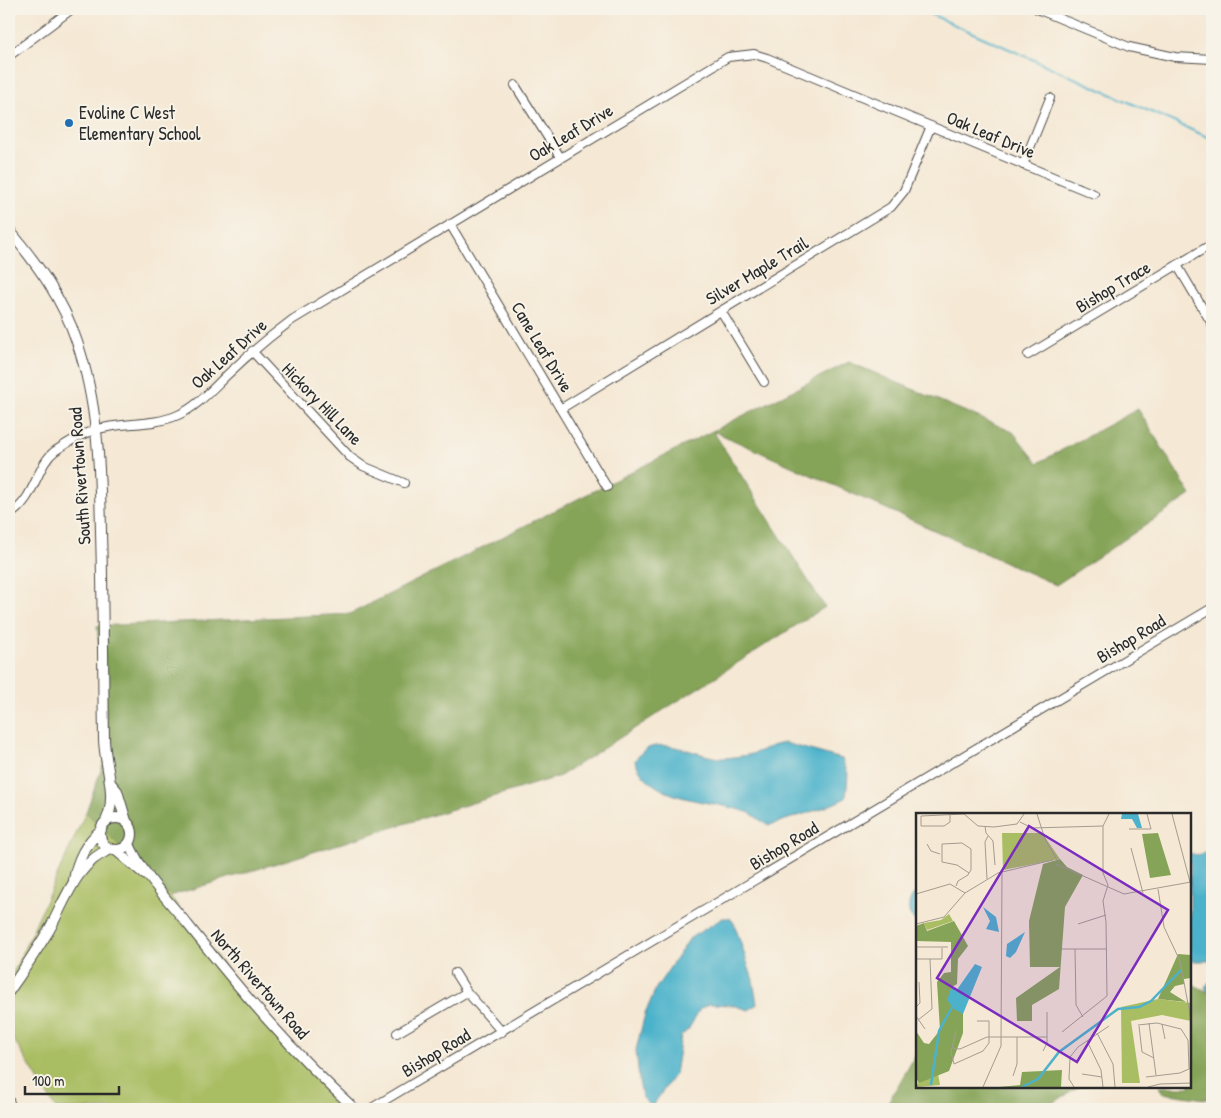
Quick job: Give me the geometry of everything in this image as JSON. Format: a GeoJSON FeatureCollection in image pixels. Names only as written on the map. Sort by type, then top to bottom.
{"type":"FeatureCollection","features":[{"type":"Feature","properties":{"kind":"main road","name":"South Rivertown Road"},"geometry":{"type":"LineString","coordinates":[[9,230],[55,292],[68,317],[82,362],[96,429],[102,548],[104,742],[111,784]]}},
{"type":"Feature","properties":{"kind":"main road"},"geometry":{"type":"LineString","coordinates":[[9,991],[50,928],[74,880],[92,859],[113,849],[120,849],[129,843],[132,829],[126,821],[117,791],[111,784]]}},
{"type":"Feature","properties":{"kind":"main road"},"geometry":{"type":"LineString","coordinates":[[74,880],[76,866],[87,845],[103,825],[112,805],[109,791],[111,784]]}},
{"type":"Feature","properties":{"kind":"main road"},"geometry":{"type":"LineString","coordinates":[[103,825],[116,818],[126,821]]}},
{"type":"Feature","properties":{"kind":"main road"},"geometry":{"type":"LineString","coordinates":[[103,825],[101,839],[113,849]]}},
{"type":"Feature","properties":{"kind":"street"},"geometry":{"type":"LineString","coordinates":[[9,56],[72,9]]}},
{"type":"Feature","properties":{"kind":"street"},"geometry":{"type":"LineString","coordinates":[[1037,9],[1129,46],[1175,57],[1212,59]]}},
{"type":"Feature","properties":{"kind":"street"},"geometry":{"type":"LineString","coordinates":[[1059,18],[1063,9]]}},
{"type":"Feature","properties":{"kind":"street","name":"Oak Leaf Drive"},"geometry":{"type":"LineString","coordinates":[[96,429],[155,423],[180,414],[198,402],[252,352],[292,320],[716,62],[741,54],[767,58],[1094,194]]}},
{"type":"Feature","properties":{"kind":"street"},"geometry":{"type":"LineString","coordinates":[[515,85],[560,157]]}},
{"type":"Feature","properties":{"kind":"street"},"geometry":{"type":"LineString","coordinates":[[1022,164],[1050,98]]}},
{"type":"Feature","properties":{"kind":"street","name":"Silver Maple Trail"},"geometry":{"type":"LineString","coordinates":[[562,408],[891,207],[904,191],[932,126]]}},
{"type":"Feature","properties":{"kind":"street","name":"Cane Leaf Drive"},"geometry":{"type":"LineString","coordinates":[[450,224],[562,408],[607,487]]}},
{"type":"Feature","properties":{"kind":"street","name":"Bishop Trace"},"geometry":{"type":"LineString","coordinates":[[1028,355],[1212,244]]}},
{"type":"Feature","properties":{"kind":"street"},"geometry":{"type":"LineString","coordinates":[[1177,265],[1212,324]]}},
{"type":"Feature","properties":{"kind":"street"},"geometry":{"type":"LineString","coordinates":[[721,312],[764,382]]}},
{"type":"Feature","properties":{"kind":"street","name":"Hickory Hill Lane"},"geometry":{"type":"LineString","coordinates":[[252,352],[350,457],[370,469],[404,483]]}},
{"type":"Feature","properties":{"kind":"street"},"geometry":{"type":"LineString","coordinates":[[9,515],[31,493],[40,472],[52,453],[96,429]]}},
{"type":"Feature","properties":{"kind":"street","name":"Bishop Road"},"geometry":{"type":"LineString","coordinates":[[370,1109],[1212,608]]}},
{"type":"Feature","properties":{"kind":"street","name":"North Rivertown Road"},"geometry":{"type":"LineString","coordinates":[[129,843],[146,875],[212,955],[296,1051],[355,1109]]}},
{"type":"Feature","properties":{"kind":"street","name":"North Rivertown Road"},"geometry":{"type":"LineString","coordinates":[[113,849],[146,875]]}},
{"type":"Feature","properties":{"kind":"street"},"geometry":{"type":"LineString","coordinates":[[455,973],[467,992],[502,1032]]}},
{"type":"Feature","properties":{"kind":"street"},"geometry":{"type":"LineString","coordinates":[[397,1033],[467,992]]}},
{"type":"Feature","properties":{"kind":"street"},"geometry":{"type":"LineString","coordinates":[[9,1100],[12,1109]]}},
{"type":"Feature","properties":{"kind":"green space"},"geometry":{"type":"Polygon","coordinates":[[[849,362],[1013,432],[1038,463],[1138,409],[1191,495],[1056,585],[713,431],[825,607],[560,776],[170,896],[86,812],[109,748],[97,626],[350,614],[849,362]]]}},
{"type":"Feature","properties":{"kind":"green space"},"geometry":{"type":"Polygon","coordinates":[[[86,812],[170,896],[254,1006],[349,1109],[56,1109],[9,1032],[9,982],[86,812]]]}},
{"type":"Feature","properties":{"kind":"green space"},"geometry":{"type":"Polygon","coordinates":[[[1191,984],[1212,994],[1212,1100],[1163,1093],[1160,1088],[1191,1088],[1191,984]]]}},
{"type":"Feature","properties":{"kind":"green space"},"geometry":{"type":"Polygon","coordinates":[[[916,1055],[916,1088],[1077,1088],[1043,1109],[884,1109],[916,1055]]]}},
{"type":"Feature","properties":{"kind":"water"},"geometry":{"type":"Polygon","coordinates":[[[785,743],[842,759],[848,774],[846,798],[826,807],[770,825],[747,812],[668,793],[643,775],[635,761],[643,751],[653,746],[677,748],[725,758],[752,754],[785,743]]]}},
{"type":"Feature","properties":{"kind":"water"},"geometry":{"type":"Polygon","coordinates":[[[1212,848],[1212,961],[1192,961],[1191,853],[1204,853],[1212,848]]]}},
{"type":"Feature","properties":{"kind":"water"},"geometry":{"type":"Polygon","coordinates":[[[916,892],[916,921],[909,911],[909,903],[916,892]]]}},
{"type":"Feature","properties":{"kind":"water"},"geometry":{"type":"Polygon","coordinates":[[[723,918],[730,918],[734,923],[753,980],[757,1004],[749,1010],[732,1005],[709,1004],[700,1009],[688,1030],[681,1036],[675,1074],[653,1105],[649,1104],[642,1097],[636,1050],[645,1014],[656,988],[690,938],[723,918]]]}},
{"type":"Feature","properties":{"kind":"water"},"geometry":{"type":"Polygon","coordinates":[[[1212,979],[1212,999],[1205,987],[1212,979]]]}},
{"type":"Feature","properties":{"kind":"waterway"},"geometry":{"type":"LineString","coordinates":[[919,9],[1212,139]]}},
{"type":"Feature","properties":{"kind":"place","name":"Evoline C West Elementary School"},"geometry":{"type":"Point","coordinates":[69,123]}}]}
